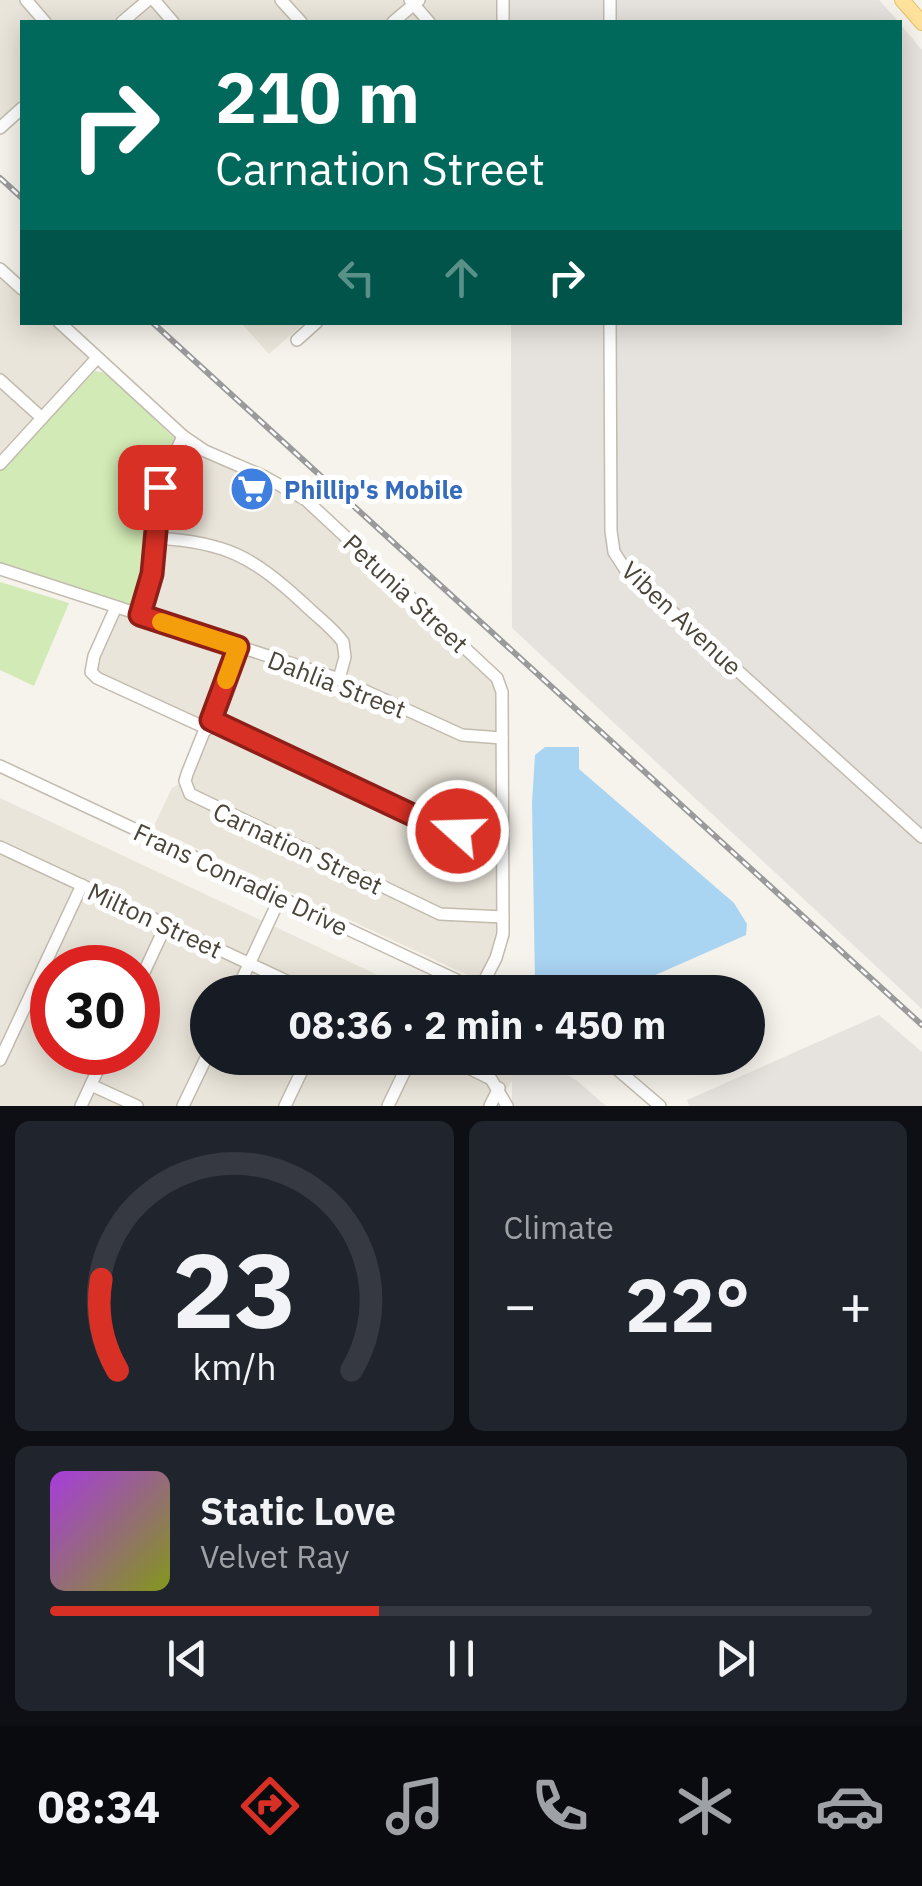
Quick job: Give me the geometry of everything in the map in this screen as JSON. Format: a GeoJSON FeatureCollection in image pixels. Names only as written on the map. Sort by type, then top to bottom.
{"type":"FeatureCollection","features":[{"type":"Feature","properties":{"kind":"main road"},"geometry":{"type":"LineString","coordinates":[[902,0],[922,24]]}},
{"type":"Feature","properties":{"kind":"street"},"geometry":{"type":"LineString","coordinates":[[26,0],[43,20]]}},
{"type":"Feature","properties":{"kind":"street"},"geometry":{"type":"LineString","coordinates":[[125,20],[151,0],[171,20]]}},
{"type":"Feature","properties":{"kind":"street"},"geometry":{"type":"LineString","coordinates":[[281,0],[299,20]]}},
{"type":"Feature","properties":{"kind":"street"},"geometry":{"type":"LineString","coordinates":[[395,20],[414,2]]}},
{"type":"Feature","properties":{"kind":"street"},"geometry":{"type":"LineString","coordinates":[[0,128],[20,110]]}},
{"type":"Feature","properties":{"kind":"street"},"geometry":{"type":"LineString","coordinates":[[0,269],[20,288]]}},
{"type":"Feature","properties":{"kind":"street","name":"Petunia Street"},"geometry":{"type":"LineString","coordinates":[[61,325],[183,436],[205,451],[265,476],[306,500],[497,678],[502,692],[503,917],[501,943],[487,975]]}},
{"type":"Feature","properties":{"kind":"street"},"geometry":{"type":"LineString","coordinates":[[297,340],[310,325]]}},
{"type":"Feature","properties":{"kind":"street","name":"Viben Avenue"},"geometry":{"type":"LineString","coordinates":[[610,325],[610,531],[617,558],[922,838]]}},
{"type":"Feature","properties":{"kind":"street"},"geometry":{"type":"LineString","coordinates":[[0,464],[97,358]]}},
{"type":"Feature","properties":{"kind":"street"},"geometry":{"type":"LineString","coordinates":[[0,380],[42,418]]}},
{"type":"Feature","properties":{"kind":"street"},"geometry":{"type":"LineString","coordinates":[[140,615],[150,586],[160,487],[183,436]]}},
{"type":"Feature","properties":{"kind":"street"},"geometry":{"type":"LineString","coordinates":[[156,538],[208,542],[274,577],[343,642],[345,657],[339,680]]}},
{"type":"Feature","properties":{"kind":"street","name":"Dahlia Street"},"geometry":{"type":"LineString","coordinates":[[0,569],[339,680],[462,735],[502,738]]}},
{"type":"Feature","properties":{"kind":"street"},"geometry":{"type":"LineString","coordinates":[[116,607],[90,666],[97,678],[438,827],[458,831],[503,830]]}},
{"type":"Feature","properties":{"kind":"street","name":"Carnation Street"},"geometry":{"type":"LineString","coordinates":[[238,647],[186,781],[195,799],[440,914],[503,917]]}},
{"type":"Feature","properties":{"kind":"street","name":"Frans Conradie Drive"},"geometry":{"type":"LineString","coordinates":[[0,766],[444,975]]}},
{"type":"Feature","properties":{"kind":"street","name":"Milton Street"},"geometry":{"type":"LineString","coordinates":[[0,847],[274,975]]}},
{"type":"Feature","properties":{"kind":"street"},"geometry":{"type":"LineString","coordinates":[[0,1060],[82,885]]}},
{"type":"Feature","properties":{"kind":"street"},"geometry":{"type":"LineString","coordinates":[[244,975],[280,898]]}},
{"type":"Feature","properties":{"kind":"street"},"geometry":{"type":"LineString","coordinates":[[157,945],[166,925]]}},
{"type":"Feature","properties":{"kind":"street"},"geometry":{"type":"LineString","coordinates":[[81,1106],[96,1075]]}},
{"type":"Feature","properties":{"kind":"street"},"geometry":{"type":"LineString","coordinates":[[183,1106],[198,1075]]}},
{"type":"Feature","properties":{"kind":"street"},"geometry":{"type":"LineString","coordinates":[[285,1106],[300,1075]]}},
{"type":"Feature","properties":{"kind":"street"},"geometry":{"type":"LineString","coordinates":[[388,1106],[403,1075]]}},
{"type":"Feature","properties":{"kind":"street"},"geometry":{"type":"LineString","coordinates":[[486,1075],[499,1088],[507,1106]]}},
{"type":"Feature","properties":{"kind":"street"},"geometry":{"type":"LineString","coordinates":[[624,1075],[660,1106]]}},
{"type":"Feature","properties":{"kind":"street"},"geometry":{"type":"LineString","coordinates":[[91,1085],[137,1106]]}},
{"type":"Feature","properties":{"kind":"street"},"geometry":{"type":"LineString","coordinates":[[490,1106],[499,1088]]}},
{"type":"Feature","properties":{"kind":"shaded area"},"geometry":{"type":"Polygon","coordinates":[[[0,0],[503,0],[503,20],[20,20],[20,111],[0,129],[0,0]]]}},
{"type":"Feature","properties":{"kind":"shaded area"},"geometry":{"type":"Polygon","coordinates":[[[510,0],[879,0],[897,20],[510,20],[510,0]]]}},
{"type":"Feature","properties":{"kind":"shaded area"},"geometry":{"type":"Polygon","coordinates":[[[902,26],[922,50],[922,1009],[512,628],[511,325],[902,325],[902,26]]]}},
{"type":"Feature","properties":{"kind":"shaded area"},"geometry":{"type":"Polygon","coordinates":[[[0,269],[20,288],[20,325],[60,325],[97,358],[0,463],[0,269]]]}},
{"type":"Feature","properties":{"kind":"shaded area"},"geometry":{"type":"Polygon","coordinates":[[[243,325],[302,325],[269,354],[243,325]]]}},
{"type":"Feature","properties":{"kind":"shaded area"},"geometry":{"type":"Polygon","coordinates":[[[183,436],[294,490],[497,677],[502,935],[485,975],[467,975],[153,828],[172,788],[185,781],[207,728],[92,672],[116,608],[141,616],[158,501],[183,436]]]}},
{"type":"Feature","properties":{"kind":"shaded area"},"geometry":{"type":"Polygon","coordinates":[[[0,798],[378,975],[190,975],[190,1075],[512,1075],[495,1106],[0,1106],[0,798]]]}},
{"type":"Feature","properties":{"kind":"shaded area"},"geometry":{"type":"Polygon","coordinates":[[[879,1015],[922,1052],[922,1106],[689,1106],[687,1100],[743,1075],[765,1075],[765,1065],[879,1015]]]}},
{"type":"Feature","properties":{"kind":"shaded area"},"geometry":{"type":"Polygon","coordinates":[[[512,1075],[567,1075],[606,1106],[512,1106],[512,1075]]]}},
{"type":"Feature","properties":{"kind":"green space"},"geometry":{"type":"Polygon","coordinates":[[[95,371],[106,373],[174,438],[154,494],[147,577],[139,605],[134,607],[0,564],[0,471],[95,371]]]}},
{"type":"Feature","properties":{"kind":"green space"},"geometry":{"type":"Polygon","coordinates":[[[0,582],[69,603],[34,686],[0,670],[0,582]]]}},
{"type":"Feature","properties":{"kind":"water"},"geometry":{"type":"Polygon","coordinates":[[[545,747],[579,747],[579,769],[734,903],[747,924],[746,935],[655,975],[535,975],[535,755],[545,747]]]}},
{"type":"Feature","properties":{"kind":"railway"},"geometry":{"type":"LineString","coordinates":[[0,178],[20,196]]}},
{"type":"Feature","properties":{"kind":"railway"},"geometry":{"type":"LineString","coordinates":[[155,325],[922,1025]]}},
{"type":"Feature","properties":{"kind":"slow traffic"},"geometry":{"type":"LineString","coordinates":[[161,622],[238,647],[226,680]]}},
{"type":"Feature","properties":{"kind":"place","name":"Phillip's Mobile"},"geometry":{"type":"Point","coordinates":[252,489]}},
{"type":"Feature","properties":{"kind":"route"},"geometry":{"type":"LineString","coordinates":[[160,487],[152,574],[140,615],[238,647],[211,720],[438,827],[458,831]]}}]}
